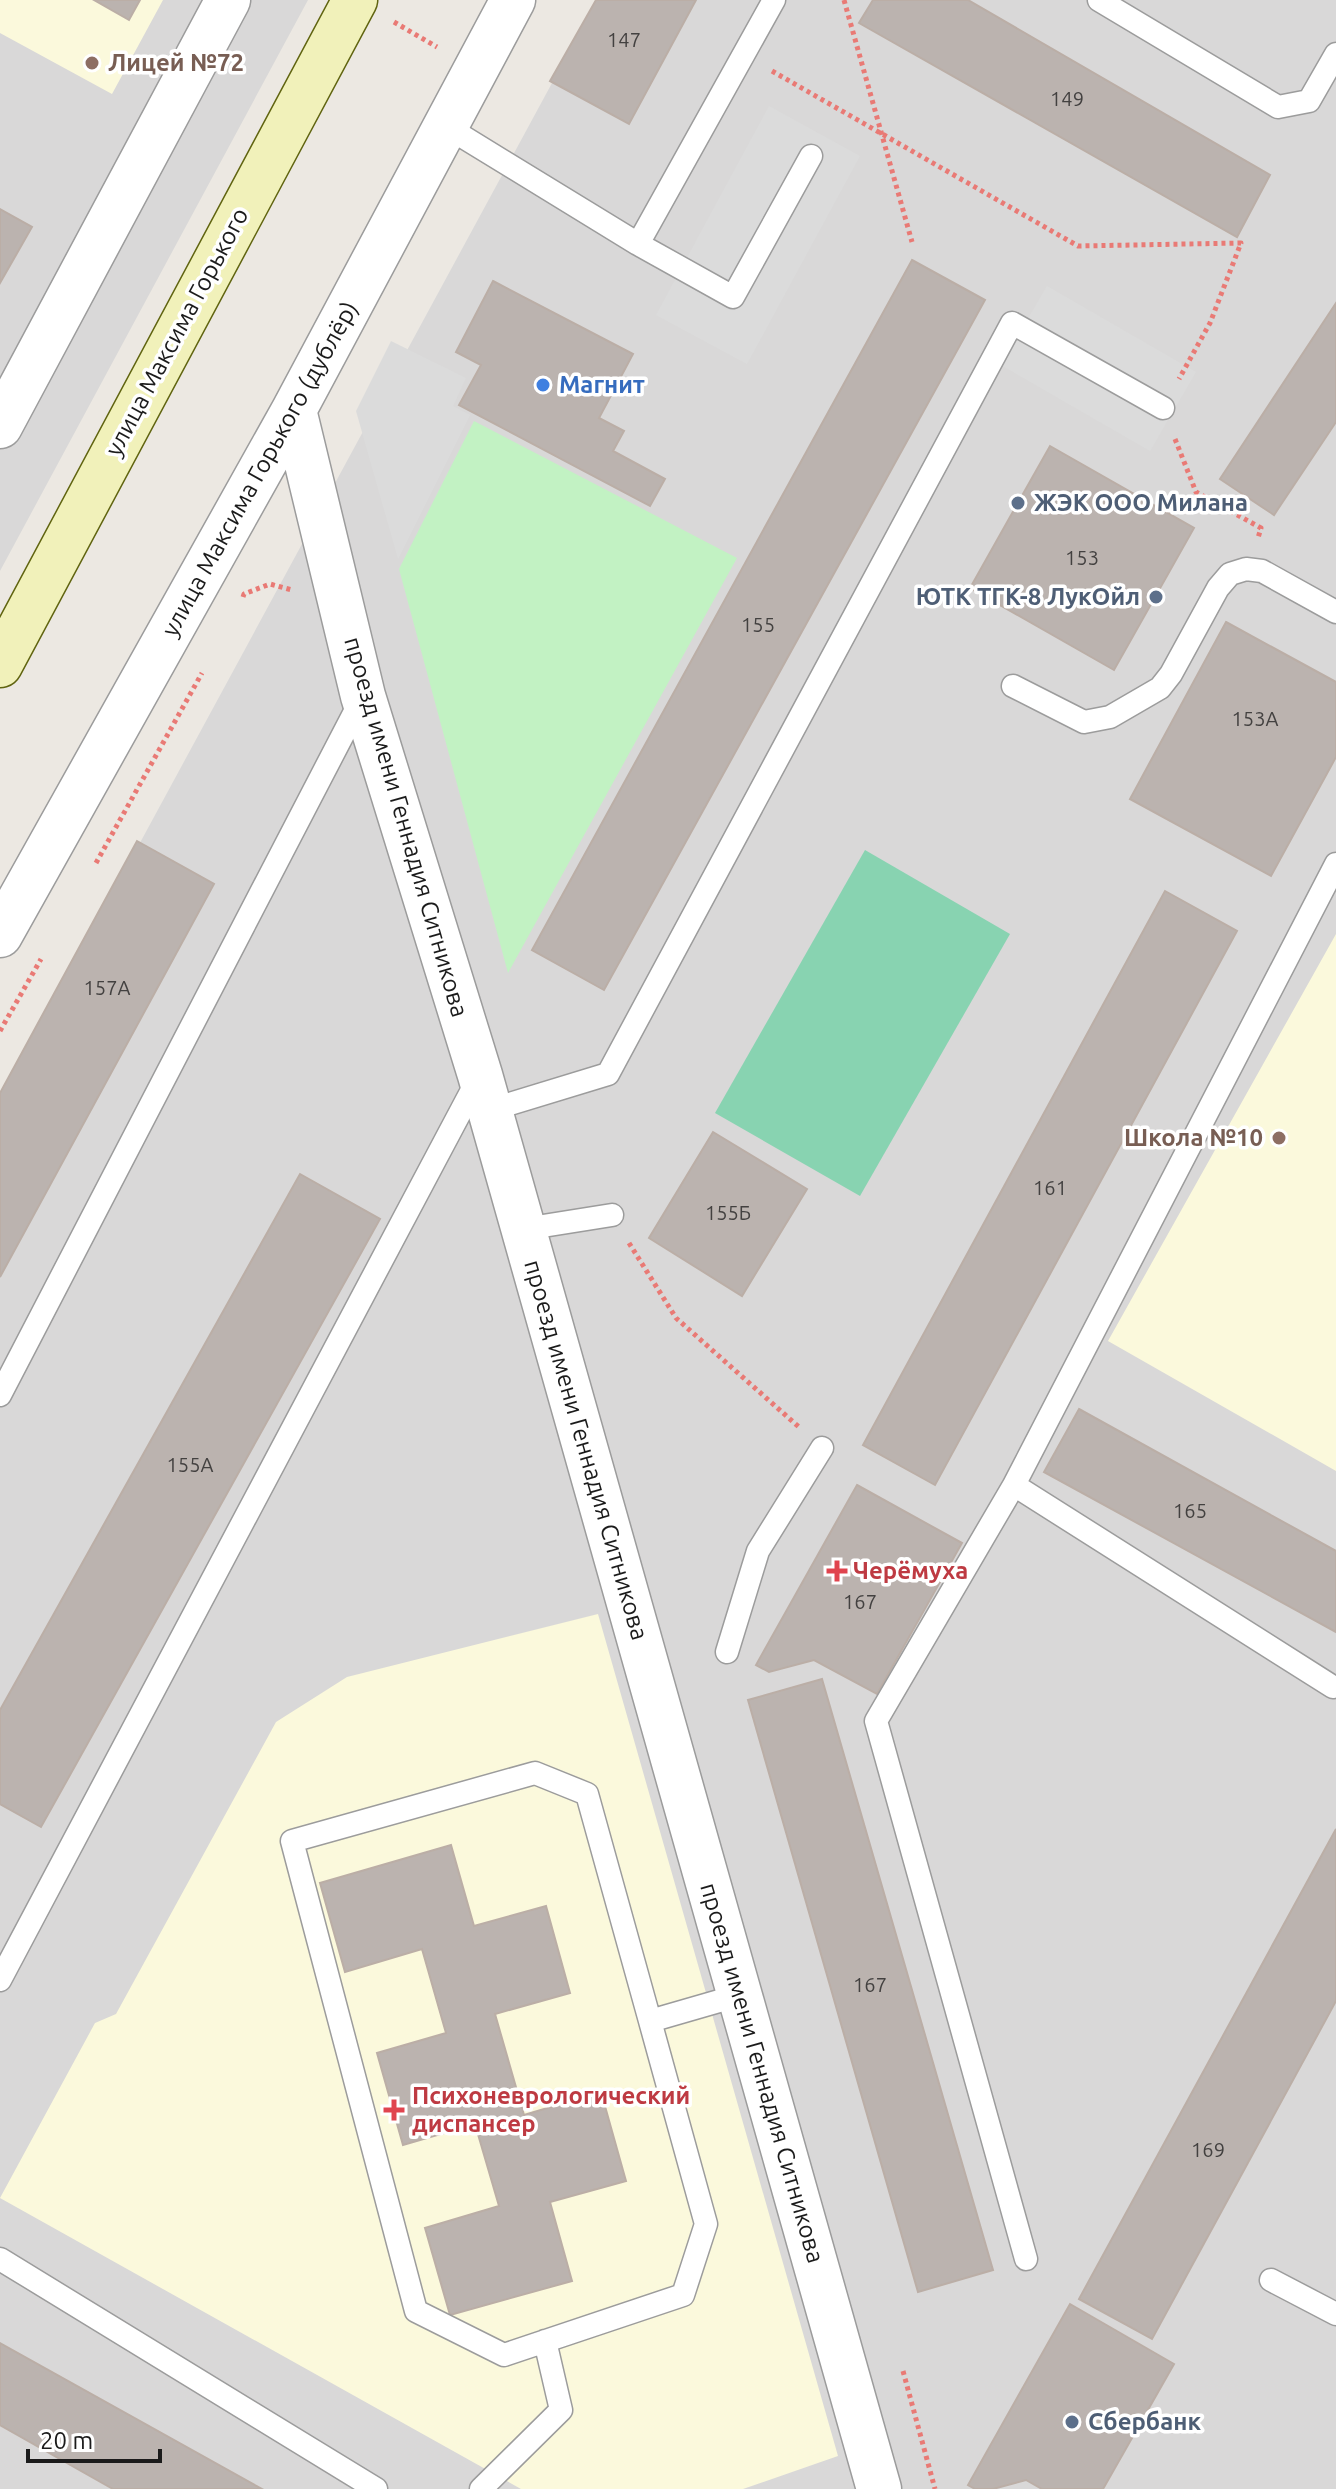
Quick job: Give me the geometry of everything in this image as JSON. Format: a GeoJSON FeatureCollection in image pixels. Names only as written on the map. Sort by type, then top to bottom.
{"type":"FeatureCollection","features":[{"type":"Feature","properties":{"kind":"street"},"geometry":{"type":"LineString","coordinates":[[0,426],[228,0]]}},
{"type":"Feature","properties":{"kind":"street","name":"улица Максима Горького"},"geometry":{"type":"LineString","coordinates":[[0,665],[355,0]]}},
{"type":"Feature","properties":{"kind":"street","name":"улица Максима Горького (дублёр)"},"geometry":{"type":"LineString","coordinates":[[0,935],[294,410],[513,0]]}},
{"type":"Feature","properties":{"kind":"street","name":"проезд имени Геннадия Ситникова"},"geometry":{"type":"LineString","coordinates":[[294,410],[363,696],[485,1093],[879,2489]]}},
{"type":"Feature","properties":{"kind":"lane"},"geometry":{"type":"LineString","coordinates":[[638,244],[774,0]]}},
{"type":"Feature","properties":{"kind":"lane"},"geometry":{"type":"LineString","coordinates":[[1099,0],[1278,107],[1309,101],[1336,54]]}},
{"type":"Feature","properties":{"kind":"lane"},"geometry":{"type":"LineString","coordinates":[[447,127],[638,244],[733,297],[811,156]]}},
{"type":"Feature","properties":{"kind":"lane"},"geometry":{"type":"LineString","coordinates":[[0,1980],[485,1093],[608,1074],[1012,323],[1163,408]]}},
{"type":"Feature","properties":{"kind":"lane"},"geometry":{"type":"LineString","coordinates":[[1013,686],[1084,722],[1110,717],[1160,688],[1171,674],[1218,588],[1230,574],[1246,569],[1262,571],[1336,612]]}},
{"type":"Feature","properties":{"kind":"lane"},"geometry":{"type":"LineString","coordinates":[[0,1395],[363,696]]}},
{"type":"Feature","properties":{"kind":"lane"},"geometry":{"type":"LineString","coordinates":[[1026,2259],[876,1721],[1014,1485],[1336,864]]}},
{"type":"Feature","properties":{"kind":"lane"},"geometry":{"type":"LineString","coordinates":[[524,1229],[612,1215]]}},
{"type":"Feature","properties":{"kind":"lane"},"geometry":{"type":"LineString","coordinates":[[727,1652],[758,1551],[822,1448]]}},
{"type":"Feature","properties":{"kind":"lane"},"geometry":{"type":"LineString","coordinates":[[1014,1485],[1333,1687]]}},
{"type":"Feature","properties":{"kind":"lane"},"geometry":{"type":"LineString","coordinates":[[535,1773],[587,1794],[650,2021],[706,2224],[683,2295],[504,2355],[416,2311],[292,1841],[535,1773]]}},
{"type":"Feature","properties":{"kind":"lane"},"geometry":{"type":"LineString","coordinates":[[650,2021],[740,1995]]}},
{"type":"Feature","properties":{"kind":"lane"},"geometry":{"type":"LineString","coordinates":[[0,2259],[376,2489]]}},
{"type":"Feature","properties":{"kind":"lane"},"geometry":{"type":"LineString","coordinates":[[1271,2280],[1336,2314]]}},
{"type":"Feature","properties":{"kind":"lane"},"geometry":{"type":"LineString","coordinates":[[481,2489],[561,2410],[545,2341]]}},
{"type":"Feature","properties":{"kind":"path"},"geometry":{"type":"LineString","coordinates":[[355,0],[477,69]]}},
{"type":"Feature","properties":{"kind":"path"},"geometry":{"type":"LineString","coordinates":[[844,0],[912,242]]}},
{"type":"Feature","properties":{"kind":"path"},"geometry":{"type":"LineString","coordinates":[[744,54],[1078,246],[1241,243],[1210,323],[1163,408],[1196,492],[1261,528],[1246,569]]}},
{"type":"Feature","properties":{"kind":"path"},"geometry":{"type":"LineString","coordinates":[[237,608],[244,594],[270,584],[292,589],[299,596]]}},
{"type":"Feature","properties":{"kind":"path"},"geometry":{"type":"LineString","coordinates":[[93,868],[207,663]]}},
{"type":"Feature","properties":{"kind":"path"},"geometry":{"type":"LineString","coordinates":[[0,1031],[46,949]]}},
{"type":"Feature","properties":{"kind":"path"},"geometry":{"type":"LineString","coordinates":[[612,1215],[676,1318],[822,1448]]}},
{"type":"Feature","properties":{"kind":"path"},"geometry":{"type":"LineString","coordinates":[[903,2371],[935,2489]]}},
{"type":"Feature","properties":{"kind":"shaded area"},"geometry":{"type":"Polygon","coordinates":[[[0,0],[308,0],[0,571],[0,0]]]}},
{"type":"Feature","properties":{"kind":"shaded area","name":"Лицей №72"},"geometry":{"type":"Polygon","coordinates":[[[0,0],[163,0],[112,94],[0,33],[0,0]]]}},
{"type":"Feature","properties":{"kind":"shaded area"},"geometry":{"type":"Polygon","coordinates":[[[597,0],[1336,0],[1336,2489],[0,2489],[0,1101],[597,0]]]}},
{"type":"Feature","properties":{"kind":"shaded area"},"geometry":{"type":"Polygon","coordinates":[[[769,106],[860,156],[747,364],[656,315],[769,106]]]}},
{"type":"Feature","properties":{"kind":"shaded area"},"geometry":{"type":"Polygon","coordinates":[[[1047,286],[1196,372],[1150,451],[1001,365],[1047,286]]]}},
{"type":"Feature","properties":{"kind":"shaded area"},"geometry":{"type":"Polygon","coordinates":[[[391,341],[466,378],[453,406],[470,415],[398,559],[356,411],[391,341]]]}},
{"type":"Feature","properties":{"kind":"shaded area","name":"Школа №10"},"geometry":{"type":"Polygon","coordinates":[[[1336,934],[1336,1471],[1108,1341],[1336,934]]]}},
{"type":"Feature","properties":{"kind":"shaded area","name":"Психоневрологический диспансер"},"geometry":{"type":"Polygon","coordinates":[[[598,1614],[838,2456],[743,2489],[521,2489],[0,2198],[95,2023],[116,2014],[276,1722],[347,1677],[598,1614]]]}},
{"type":"Feature","properties":{"kind":"green space"},"geometry":{"type":"Polygon","coordinates":[[[474,421],[737,558],[508,973],[399,569],[474,421]]]}},
{"type":"Feature","properties":{"kind":"green space"},"geometry":{"type":"Polygon","coordinates":[[[865,850],[1010,934],[860,1196],[715,1113],[865,850]]]}},
{"type":"Feature","properties":{"kind":"building"},"geometry":{"type":"Polygon","coordinates":[[[94,0],[140,0],[129,20],[94,0]]]}},
{"type":"Feature","properties":{"kind":"building"},"geometry":{"type":"Polygon","coordinates":[[[596,0],[696,0],[629,124],[550,81],[596,0]]]}},
{"type":"Feature","properties":{"kind":"building"},"geometry":{"type":"Polygon","coordinates":[[[873,0],[968,0],[1270,175],[1237,237],[859,23],[873,0]]]}},
{"type":"Feature","properties":{"kind":"building"},"geometry":{"type":"Polygon","coordinates":[[[0,209],[32,227],[0,283],[0,209]]]}},
{"type":"Feature","properties":{"kind":"building"},"geometry":{"type":"Polygon","coordinates":[[[912,260],[985,300],[604,990],[532,950],[912,260]]]}},
{"type":"Feature","properties":{"kind":"building","name":"Магнит"},"geometry":{"type":"Polygon","coordinates":[[[493,281],[633,354],[599,418],[624,431],[613,451],[665,479],[650,506],[459,405],[481,365],[456,352],[493,281]]]}},
{"type":"Feature","properties":{"kind":"building"},"geometry":{"type":"Polygon","coordinates":[[[1336,303],[1336,422],[1274,515],[1220,479],[1336,303]]]}},
{"type":"Feature","properties":{"kind":"building"},"geometry":{"type":"Polygon","coordinates":[[[1050,446],[1194,528],[1114,670],[970,588],[1050,446]]]}},
{"type":"Feature","properties":{"kind":"building"},"geometry":{"type":"Polygon","coordinates":[[[1226,622],[1336,682],[1336,757],[1271,876],[1130,799],[1226,622]]]}},
{"type":"Feature","properties":{"kind":"building"},"geometry":{"type":"Polygon","coordinates":[[[137,841],[214,884],[0,1277],[0,1093],[137,841]]]}},
{"type":"Feature","properties":{"kind":"building"},"geometry":{"type":"Polygon","coordinates":[[[1165,891],[1237,931],[935,1485],[863,1445],[1165,891]]]}},
{"type":"Feature","properties":{"kind":"building"},"geometry":{"type":"Polygon","coordinates":[[[713,1132],[807,1189],[742,1296],[649,1238],[713,1132]]]}},
{"type":"Feature","properties":{"kind":"building"},"geometry":{"type":"Polygon","coordinates":[[[300,1174],[380,1219],[41,1827],[0,1804],[0,1710],[300,1174]]]}},
{"type":"Feature","properties":{"kind":"building"},"geometry":{"type":"Polygon","coordinates":[[[1079,1409],[1336,1551],[1336,1632],[1044,1472],[1079,1409]]]}},
{"type":"Feature","properties":{"kind":"building"},"geometry":{"type":"Polygon","coordinates":[[[857,1485],[962,1543],[877,1694],[814,1660],[769,1672],[756,1665],[857,1485]]]}},
{"type":"Feature","properties":{"kind":"building"},"geometry":{"type":"Polygon","coordinates":[[[822,1679],[993,2270],[918,2292],[748,1700],[822,1679]]]}},
{"type":"Feature","properties":{"kind":"building"},"geometry":{"type":"Polygon","coordinates":[[[1336,1829],[1336,2001],[1152,2339],[1079,2299],[1336,1829]]]}},
{"type":"Feature","properties":{"kind":"building"},"geometry":{"type":"Polygon","coordinates":[[[451,1845],[474,1926],[546,1906],[570,1993],[495,2014],[524,2115],[601,2092],[626,2181],[550,2202],[572,2281],[450,2315],[425,2228],[499,2206],[475,2124],[403,2145],[377,2053],[446,2033],[422,1949],[345,1972],[320,1883],[451,1845]]]}},
{"type":"Feature","properties":{"kind":"building","name":"Сбербанк"},"geometry":{"type":"Polygon","coordinates":[[[1070,2304],[1174,2364],[1103,2489],[1042,2489],[1026,2480],[993,2489],[975,2489],[968,2485],[1070,2304]]]}},
{"type":"Feature","properties":{"kind":"building"},"geometry":{"type":"Polygon","coordinates":[[[0,2343],[262,2489],[113,2489],[0,2425],[0,2343]]]}},
{"type":"Feature","properties":{"kind":"place","name":"Лицей №72"},"geometry":{"type":"Point","coordinates":[92,63]}},
{"type":"Feature","properties":{"kind":"place","name":"Магнит"},"geometry":{"type":"Point","coordinates":[543,385]}},
{"type":"Feature","properties":{"kind":"place","name":"ЖЭК ООО Милана"},"geometry":{"type":"Point","coordinates":[1018,503]}},
{"type":"Feature","properties":{"kind":"place","name":"ЮТК ТГК-8 ЛукОйл"},"geometry":{"type":"Point","coordinates":[1156,597]}},
{"type":"Feature","properties":{"kind":"place","name":"Школа №10"},"geometry":{"type":"Point","coordinates":[1279,1138]}},
{"type":"Feature","properties":{"kind":"place","name":"Черёмуха"},"geometry":{"type":"Point","coordinates":[837,1571]}},
{"type":"Feature","properties":{"kind":"place","name":"Психоневрологический диспансер"},"geometry":{"type":"Point","coordinates":[394,2110]}},
{"type":"Feature","properties":{"kind":"place","name":"Сбербанк"},"geometry":{"type":"Point","coordinates":[1072,2422]}}]}
